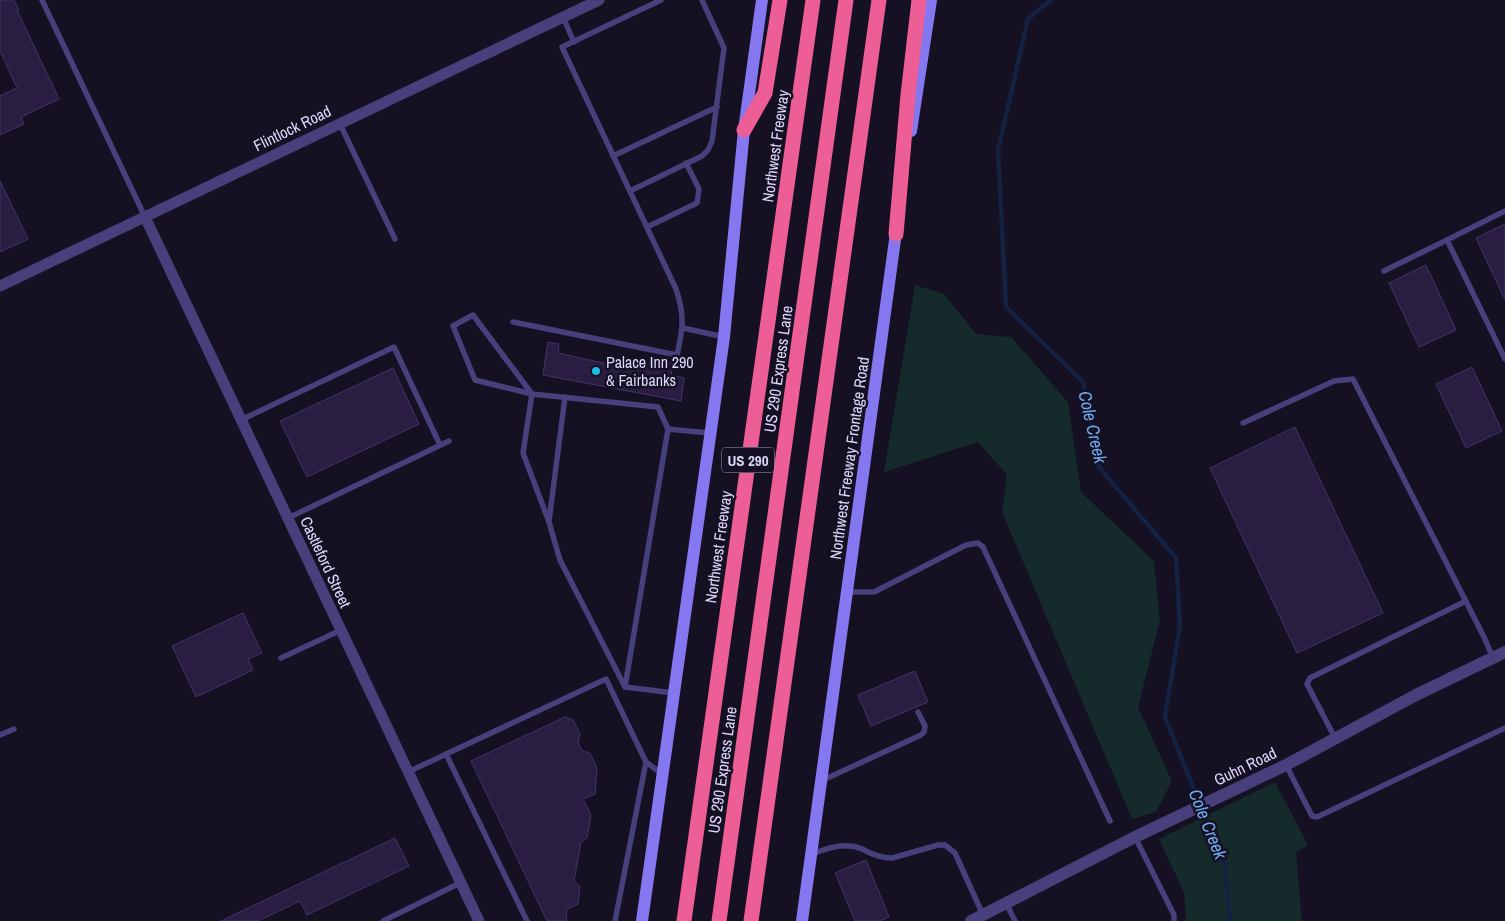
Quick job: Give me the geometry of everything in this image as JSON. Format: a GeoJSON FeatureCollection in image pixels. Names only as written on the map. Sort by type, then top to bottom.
{"type":"FeatureCollection","features":[{"type":"Feature","properties":{"kind":"highway"},"geometry":{"type":"LineString","coordinates":[[744,130],[765,93],[780,0]]}},
{"type":"Feature","properties":{"kind":"highway","name":"Northwest Freeway"},"geometry":{"type":"LineString","coordinates":[[684,921],[814,0]]}},
{"type":"Feature","properties":{"kind":"highway","name":"US 290 Express Lane"},"geometry":{"type":"LineString","coordinates":[[719,921],[846,0]]}},
{"type":"Feature","properties":{"kind":"highway"},"geometry":{"type":"LineString","coordinates":[[751,921],[879,0]]}},
{"type":"Feature","properties":{"kind":"highway"},"geometry":{"type":"LineString","coordinates":[[896,234],[908,95],[920,0]]}},
{"type":"Feature","properties":{"kind":"main road"},"geometry":{"type":"LineString","coordinates":[[642,921],[709,433],[724,337],[744,130],[762,0]]}},
{"type":"Feature","properties":{"kind":"main road","name":"Northwest Freeway Frontage Road"},"geometry":{"type":"LineString","coordinates":[[802,921],[896,234],[931,0]]}},
{"type":"Feature","properties":{"kind":"street","name":"Flintlock Road"},"geometry":{"type":"LineString","coordinates":[[0,286],[599,0]]}},
{"type":"Feature","properties":{"kind":"street","name":"Castleford Street"},"geometry":{"type":"LineString","coordinates":[[144,217],[479,921]]}},
{"type":"Feature","properties":{"kind":"street","name":"Guhn Road"},"geometry":{"type":"LineString","coordinates":[[971,921],[1175,818],[1286,765],[1416,694],[1505,652]]}},
{"type":"Feature","properties":{"kind":"lane"},"geometry":{"type":"LineString","coordinates":[[42,0],[144,217]]}},
{"type":"Feature","properties":{"kind":"lane"},"geometry":{"type":"LineString","coordinates":[[513,322],[677,355],[683,328],[683,311],[680,302],[647,227],[562,47],[662,0]]}},
{"type":"Feature","properties":{"kind":"lane"},"geometry":{"type":"LineString","coordinates":[[630,191],[702,156],[708,150],[712,141],[724,48],[702,0]]}},
{"type":"Feature","properties":{"kind":"lane"},"geometry":{"type":"LineString","coordinates":[[563,17],[574,42]]}},
{"type":"Feature","properties":{"kind":"lane"},"geometry":{"type":"LineString","coordinates":[[613,156],[717,107]]}},
{"type":"Feature","properties":{"kind":"lane"},"geometry":{"type":"LineString","coordinates":[[339,124],[395,239]]}},
{"type":"Feature","properties":{"kind":"lane"},"geometry":{"type":"LineString","coordinates":[[647,227],[697,203],[699,189],[686,163]]}},
{"type":"Feature","properties":{"kind":"lane"},"geometry":{"type":"LineString","coordinates":[[1384,271],[1505,212]]}},
{"type":"Feature","properties":{"kind":"lane"},"geometry":{"type":"LineString","coordinates":[[1447,240],[1505,359]]}},
{"type":"Feature","properties":{"kind":"lane"},"geometry":{"type":"LineString","coordinates":[[625,687],[560,560],[549,522],[523,453],[532,394],[473,315],[453,326],[475,380],[532,394],[658,407],[668,429],[625,687]]}},
{"type":"Feature","properties":{"kind":"lane"},"geometry":{"type":"LineString","coordinates":[[683,328],[724,337]]}},
{"type":"Feature","properties":{"kind":"lane"},"geometry":{"type":"LineString","coordinates":[[241,420],[394,347],[440,445]]}},
{"type":"Feature","properties":{"kind":"lane"},"geometry":{"type":"LineString","coordinates":[[1242,423],[1334,380],[1353,379],[1484,637],[1492,658]]}},
{"type":"Feature","properties":{"kind":"lane"},"geometry":{"type":"LineString","coordinates":[[549,522],[565,397]]}},
{"type":"Feature","properties":{"kind":"lane"},"geometry":{"type":"LineString","coordinates":[[668,429],[709,433]]}},
{"type":"Feature","properties":{"kind":"lane"},"geometry":{"type":"LineString","coordinates":[[288,518],[449,441]]}},
{"type":"Feature","properties":{"kind":"lane"},"geometry":{"type":"LineString","coordinates":[[846,592],[874,592],[966,545],[978,543],[983,547],[1110,821]]}},
{"type":"Feature","properties":{"kind":"lane"},"geometry":{"type":"LineString","coordinates":[[1334,738],[1307,684],[1310,678],[1466,601]]}},
{"type":"Feature","properties":{"kind":"lane"},"geometry":{"type":"LineString","coordinates":[[281,658],[341,630]]}},
{"type":"Feature","properties":{"kind":"lane"},"geometry":{"type":"LineString","coordinates":[[408,772],[606,679],[646,762],[662,774]]}},
{"type":"Feature","properties":{"kind":"lane"},"geometry":{"type":"LineString","coordinates":[[625,687],[674,693]]}},
{"type":"Feature","properties":{"kind":"lane"},"geometry":{"type":"LineString","coordinates":[[821,781],[921,735],[924,732],[925,726],[918,712]]}},
{"type":"Feature","properties":{"kind":"lane"},"geometry":{"type":"LineString","coordinates":[[1286,765],[1312,816],[1318,818],[1505,728]]}},
{"type":"Feature","properties":{"kind":"lane"},"geometry":{"type":"LineString","coordinates":[[0,735],[14,729]]}},
{"type":"Feature","properties":{"kind":"lane"},"geometry":{"type":"LineString","coordinates":[[446,754],[527,921]]}},
{"type":"Feature","properties":{"kind":"lane"},"geometry":{"type":"LineString","coordinates":[[615,921],[646,762]]}},
{"type":"Feature","properties":{"kind":"lane"},"geometry":{"type":"LineString","coordinates":[[1135,838],[1174,915],[1174,921]]}},
{"type":"Feature","properties":{"kind":"lane"},"geometry":{"type":"LineString","coordinates":[[811,855],[826,848],[854,846],[875,856],[892,858],[938,845],[945,845],[955,853],[983,915]]}},
{"type":"Feature","properties":{"kind":"lane"},"geometry":{"type":"LineString","coordinates":[[383,921],[460,882]]}},
{"type":"Feature","properties":{"kind":"lane"},"geometry":{"type":"LineString","coordinates":[[1006,904],[1015,921]]}},
{"type":"Feature","properties":{"kind":"green space"},"geometry":{"type":"Polygon","coordinates":[[[915,285],[944,294],[976,334],[1011,337],[1068,402],[1081,492],[1154,561],[1160,620],[1138,707],[1172,781],[1156,812],[1132,819],[1002,512],[1007,475],[978,442],[884,472],[915,285]]]}},
{"type":"Feature","properties":{"kind":"green space"},"geometry":{"type":"Polygon","coordinates":[[[1275,782],[1308,845],[1296,852],[1302,921],[1186,921],[1184,893],[1159,839],[1275,782]]]}},
{"type":"Feature","properties":{"kind":"building"},"geometry":{"type":"Polygon","coordinates":[[[0,0],[14,0],[59,99],[21,117],[24,124],[0,135],[0,96],[17,88],[0,51],[0,0]]]}},
{"type":"Feature","properties":{"kind":"building"},"geometry":{"type":"Polygon","coordinates":[[[0,181],[28,239],[0,252],[0,181]]]}},
{"type":"Feature","properties":{"kind":"building"},"geometry":{"type":"Polygon","coordinates":[[[1505,224],[1505,300],[1476,238],[1505,224]]]}},
{"type":"Feature","properties":{"kind":"building"},"geometry":{"type":"Polygon","coordinates":[[[1426,265],[1456,330],[1419,347],[1389,283],[1426,265]]]}},
{"type":"Feature","properties":{"kind":"building","name":"Palace Inn 290 & Fairbanks"},"geometry":{"type":"Polygon","coordinates":[[[548,342],[559,344],[558,353],[635,370],[637,362],[654,364],[655,359],[674,362],[671,375],[684,378],[681,401],[543,375],[548,342]]]}},
{"type":"Feature","properties":{"kind":"building"},"geometry":{"type":"Polygon","coordinates":[[[1472,367],[1502,431],[1466,448],[1436,384],[1472,367]]]}},
{"type":"Feature","properties":{"kind":"building"},"geometry":{"type":"Polygon","coordinates":[[[393,368],[419,424],[307,477],[280,421],[393,368]]]}},
{"type":"Feature","properties":{"kind":"building"},"geometry":{"type":"Polygon","coordinates":[[[1295,427],[1383,613],[1297,653],[1210,468],[1295,427]]]}},
{"type":"Feature","properties":{"kind":"building"},"geometry":{"type":"Polygon","coordinates":[[[243,613],[262,653],[248,659],[253,670],[196,697],[172,646],[243,613]]]}},
{"type":"Feature","properties":{"kind":"building"},"geometry":{"type":"Polygon","coordinates":[[[915,671],[928,702],[871,726],[858,695],[915,671]]]}},
{"type":"Feature","properties":{"kind":"building"},"geometry":{"type":"Polygon","coordinates":[[[565,717],[573,720],[580,734],[578,742],[582,751],[590,753],[597,768],[595,794],[583,799],[591,815],[587,838],[581,842],[574,881],[580,886],[578,904],[567,909],[566,921],[547,921],[471,761],[565,717]]]}},
{"type":"Feature","properties":{"kind":"building"},"geometry":{"type":"Polygon","coordinates":[[[395,838],[409,866],[307,915],[300,901],[258,921],[221,921],[395,838]]]}},
{"type":"Feature","properties":{"kind":"building"},"geometry":{"type":"Polygon","coordinates":[[[866,860],[889,917],[880,921],[855,921],[835,873],[866,860]]]}},
{"type":"Feature","properties":{"kind":"waterway","name":"Cole Creek"},"geometry":{"type":"LineString","coordinates":[[1051,0],[1028,19],[998,150],[1006,307],[1083,382],[1099,467],[1176,558],[1180,626],[1165,717],[1225,867],[1230,921]]}},
{"type":"Feature","properties":{"kind":"place","name":"Palace Inn 290 & Fairbanks"},"geometry":{"type":"Point","coordinates":[596,371]}}]}
